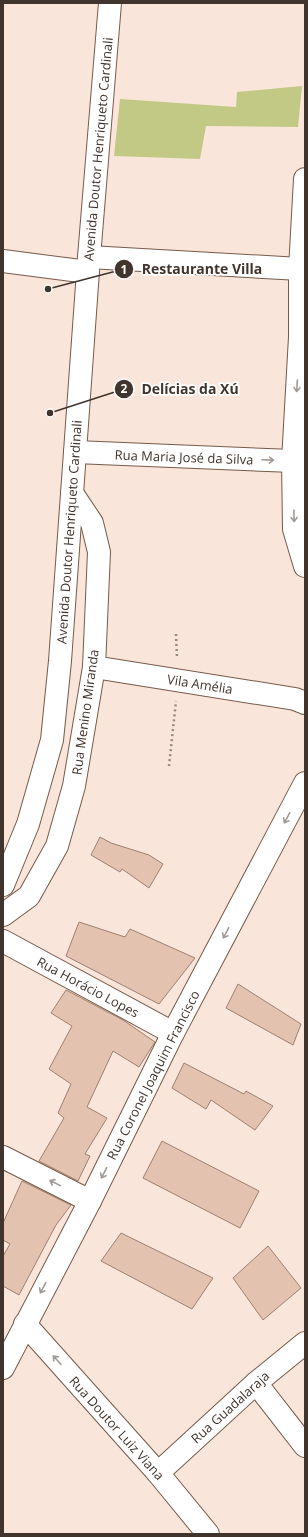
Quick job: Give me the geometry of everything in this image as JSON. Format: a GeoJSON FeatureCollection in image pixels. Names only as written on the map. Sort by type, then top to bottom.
{"type":"FeatureCollection","features":[{"type":"Feature","properties":{"kind":"street","name":"Avenida Doutor Henriqueto Cardinali"},"geometry":{"type":"LineString","coordinates":[[3,885],[28,824],[52,740],[60,661],[110,3]]}},
{"type":"Feature","properties":{"kind":"street"},"geometry":{"type":"LineString","coordinates":[[305,180],[300,268],[300,337],[293,462],[294,529],[305,566]]}},
{"type":"Feature","properties":{"kind":"street"},"geometry":{"type":"LineString","coordinates":[[3,261],[300,268]]}},
{"type":"Feature","properties":{"kind":"street","name":"Rua Maria José da Silva"},"geometry":{"type":"LineString","coordinates":[[75,452],[293,462]]}},
{"type":"Feature","properties":{"kind":"street","name":"Rua Menino Miranda"},"geometry":{"type":"LineString","coordinates":[[3,915],[29,896],[57,846],[74,786],[94,666],[100,552],[92,523],[72,493]]}},
{"type":"Feature","properties":{"kind":"street","name":"Vila Amélia"},"geometry":{"type":"LineString","coordinates":[[94,666],[295,699],[305,703]]}},
{"type":"Feature","properties":{"kind":"street","name":"Rua Coronel Joaquim Francisco"},"geometry":{"type":"LineString","coordinates":[[3,1368],[24,1324],[90,1201],[173,1033],[305,783]]}},
{"type":"Feature","properties":{"kind":"street","name":"Rua Horácio Lopes"},"geometry":{"type":"LineString","coordinates":[[3,941],[173,1033]]}},
{"type":"Feature","properties":{"kind":"street"},"geometry":{"type":"LineString","coordinates":[[3,1157],[90,1201]]}},
{"type":"Feature","properties":{"kind":"street","name":"Rua Doutor Luiz Viana"},"geometry":{"type":"LineString","coordinates":[[24,1324],[158,1473],[208,1534]]}},
{"type":"Feature","properties":{"kind":"street","name":"Rua Guadalaraja"},"geometry":{"type":"LineString","coordinates":[[158,1473],[256,1383],[305,1343]]}},
{"type":"Feature","properties":{"kind":"street"},"geometry":{"type":"LineString","coordinates":[[256,1383],[305,1446]]}},
{"type":"Feature","properties":{"kind":"green space"},"geometry":{"type":"Polygon","coordinates":[[[302,86],[298,127],[206,126],[200,159],[114,156],[120,99],[236,107],[237,92],[302,86]]]}},
{"type":"Feature","properties":{"kind":"building"},"geometry":{"type":"Polygon","coordinates":[[[100,837],[111,843],[149,855],[163,864],[149,888],[122,869],[120,872],[91,855],[100,837]]]}},
{"type":"Feature","properties":{"kind":"building"},"geometry":{"type":"Polygon","coordinates":[[[79,922],[125,937],[130,929],[195,958],[159,1004],[66,956],[79,922]]]}},
{"type":"Feature","properties":{"kind":"building"},"geometry":{"type":"Polygon","coordinates":[[[238,984],[301,1024],[293,1045],[226,1008],[238,984]]]}},
{"type":"Feature","properties":{"kind":"building"},"geometry":{"type":"Polygon","coordinates":[[[66,990],[123,1020],[155,1042],[139,1067],[113,1051],[87,1107],[107,1118],[85,1154],[90,1156],[78,1181],[39,1161],[64,1118],[58,1113],[71,1084],[49,1069],[72,1026],[51,1013],[66,990]]]}},
{"type":"Feature","properties":{"kind":"building"},"geometry":{"type":"Polygon","coordinates":[[[184,1063],[244,1094],[246,1091],[273,1106],[255,1130],[211,1100],[206,1109],[172,1088],[184,1063]]]}},
{"type":"Feature","properties":{"kind":"building"},"geometry":{"type":"Polygon","coordinates":[[[162,1141],[259,1191],[240,1228],[143,1178],[162,1141]]]}},
{"type":"Feature","properties":{"kind":"building"},"geometry":{"type":"Polygon","coordinates":[[[22,1181],[71,1205],[56,1225],[19,1295],[3,1286],[3,1256],[10,1244],[3,1240],[3,1223],[22,1181]]]}},
{"type":"Feature","properties":{"kind":"building"},"geometry":{"type":"Polygon","coordinates":[[[121,1233],[213,1278],[192,1309],[101,1261],[121,1233]]]}},
{"type":"Feature","properties":{"kind":"building"},"geometry":{"type":"Polygon","coordinates":[[[268,1246],[301,1288],[263,1320],[233,1278],[268,1246]]]}},
{"type":"Feature","properties":{"kind":"place","name":"Restaurante Villa"},"geometry":{"type":"Point","coordinates":[48,289]}},
{"type":"Feature","properties":{"kind":"place","name":"Delícias da Xú"},"geometry":{"type":"Point","coordinates":[50,413]}}]}
